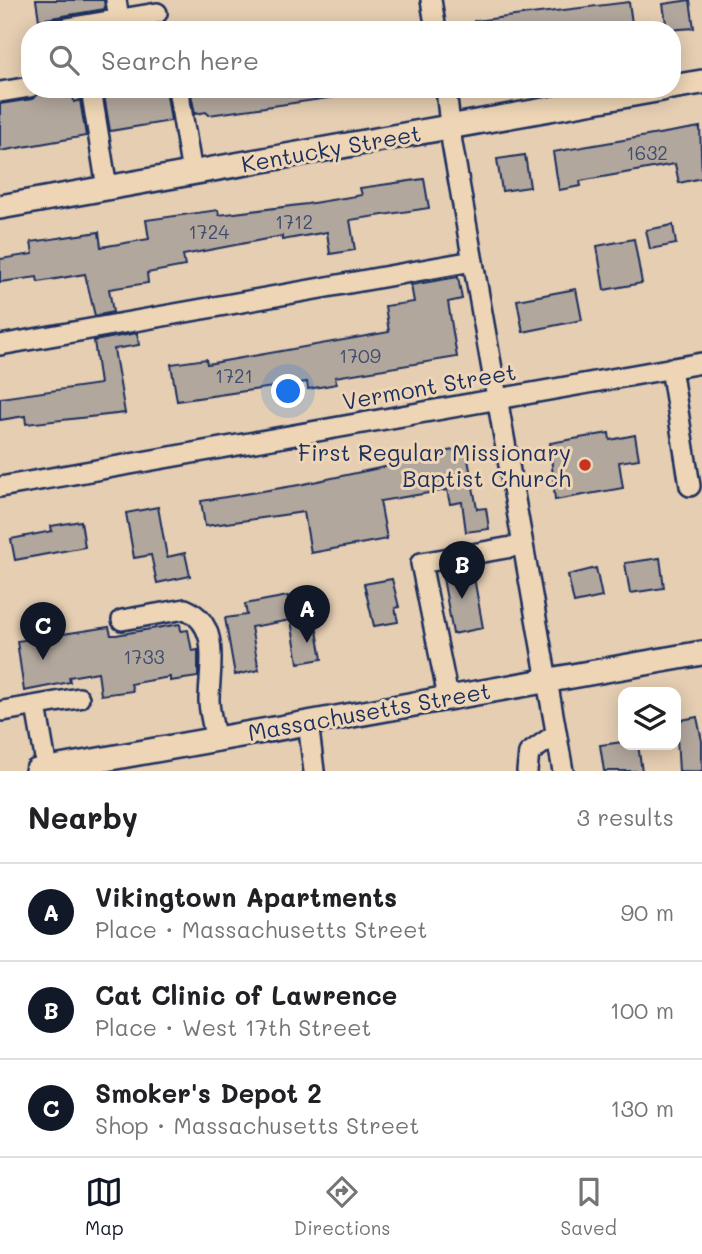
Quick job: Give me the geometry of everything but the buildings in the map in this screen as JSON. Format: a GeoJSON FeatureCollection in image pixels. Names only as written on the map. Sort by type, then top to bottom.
{"type":"FeatureCollection","features":[{"type":"Feature","properties":{"kind":"main road"},"geometry":{"type":"LineString","coordinates":[[681,86],[702,82]]}},
{"type":"Feature","properties":{"kind":"main road","name":"Kentucky Street"},"geometry":{"type":"LineString","coordinates":[[0,207],[612,98]]}},
{"type":"Feature","properties":{"kind":"main road","name":"Massachusetts Street"},"geometry":{"type":"LineString","coordinates":[[42,770],[100,766],[215,739],[702,653]]}},
{"type":"Feature","properties":{"kind":"street"},"geometry":{"type":"LineString","coordinates":[[430,0],[434,21]]}},
{"type":"Feature","properties":{"kind":"street"},"geometry":{"type":"LineString","coordinates":[[82,21],[118,9],[157,13]]}},
{"type":"Feature","properties":{"kind":"street"},"geometry":{"type":"LineString","coordinates":[[0,92],[21,88]]}},
{"type":"Feature","properties":{"kind":"street"},"geometry":{"type":"LineString","coordinates":[[92,98],[107,188]]}},
{"type":"Feature","properties":{"kind":"street"},"geometry":{"type":"LineString","coordinates":[[180,98],[192,173]]}},
{"type":"Feature","properties":{"kind":"street"},"geometry":{"type":"LineString","coordinates":[[447,98],[473,261],[563,771]]}},
{"type":"Feature","properties":{"kind":"street"},"geometry":{"type":"LineString","coordinates":[[0,345],[473,261]]}},
{"type":"Feature","properties":{"kind":"street","name":"Vermont Street"},"geometry":{"type":"LineString","coordinates":[[0,486],[702,363]]}},
{"type":"Feature","properties":{"kind":"street"},"geometry":{"type":"LineString","coordinates":[[671,368],[690,486]]}},
{"type":"Feature","properties":{"kind":"street"},"geometry":{"type":"LineString","coordinates":[[448,697],[421,564],[523,545]]}},
{"type":"Feature","properties":{"kind":"street"},"geometry":{"type":"LineString","coordinates":[[122,620],[185,609],[201,621],[207,631],[213,664],[209,699],[215,739]]}},
{"type":"Feature","properties":{"kind":"street"},"geometry":{"type":"LineString","coordinates":[[1,709],[79,698]]}},
{"type":"Feature","properties":{"kind":"street"},"geometry":{"type":"LineString","coordinates":[[36,706],[42,770]]}},
{"type":"Feature","properties":{"kind":"street"},"geometry":{"type":"LineString","coordinates":[[308,722],[314,771]]}},
{"type":"Feature","properties":{"kind":"street"},"geometry":{"type":"LineString","coordinates":[[527,771],[530,753],[556,734]]}},
{"type":"Feature","properties":{"kind":"place","name":"First Regular Missionary Baptist Church"},"geometry":{"type":"Point","coordinates":[585,465]}},
{"type":"Feature","properties":{"kind":"place","name":"Cat Clinic of Lawrence"},"geometry":{"type":"Point","coordinates":[462,599]}},
{"type":"Feature","properties":{"kind":"place","name":"Vikingtown Apartments"},"geometry":{"type":"Point","coordinates":[307,643]}},
{"type":"Feature","properties":{"kind":"place","name":"Smoker's Depot 2"},"geometry":{"type":"Point","coordinates":[43,660]}}]}
